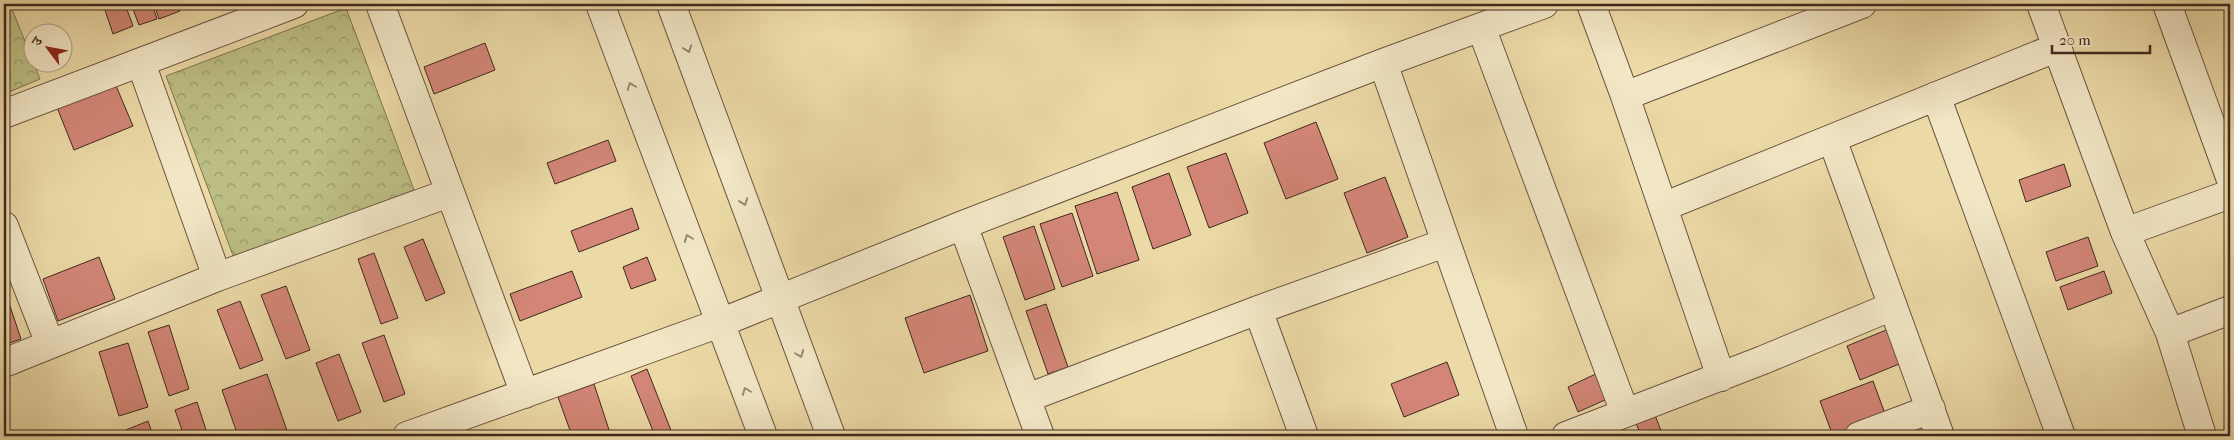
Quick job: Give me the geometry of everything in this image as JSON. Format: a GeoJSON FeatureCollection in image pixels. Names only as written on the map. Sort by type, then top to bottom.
{"type":"FeatureCollection","features":[{"type":"Feature","properties":{"kind":"street"},"geometry":{"type":"LineString","coordinates":[[4,114],[294,4]]}},
{"type":"Feature","properties":{"kind":"street"},"geometry":{"type":"LineString","coordinates":[[380,4],[525,394]]}},
{"type":"Feature","properties":{"kind":"street"},"geometry":{"type":"LineString","coordinates":[[600,4],[763,436]]}},
{"type":"Feature","properties":{"kind":"street"},"geometry":{"type":"LineString","coordinates":[[671,4],[831,436]]}},
{"type":"Feature","properties":{"kind":"street"},"geometry":{"type":"LineString","coordinates":[[407,436],[720,323],[963,225],[1383,63],[1544,4]]}},
{"type":"Feature","properties":{"kind":"street"},"geometry":{"type":"LineString","coordinates":[[1591,4],[1625,96],[1721,377]]}},
{"type":"Feature","properties":{"kind":"street"},"geometry":{"type":"LineString","coordinates":[[1625,96],[1862,4]]}},
{"type":"Feature","properties":{"kind":"street"},"geometry":{"type":"LineString","coordinates":[[2041,4],[2125,232],[2170,333],[2202,436]]}},
{"type":"Feature","properties":{"kind":"street"},"geometry":{"type":"LineString","coordinates":[[2167,4],[2230,177]]}},
{"type":"Feature","properties":{"kind":"street"},"geometry":{"type":"LineString","coordinates":[[1481,27],[1625,413]]}},
{"type":"Feature","properties":{"kind":"street"},"geometry":{"type":"LineString","coordinates":[[1663,207],[2058,47]]}},
{"type":"Feature","properties":{"kind":"street"},"geometry":{"type":"LineString","coordinates":[[141,63],[217,277]]}},
{"type":"Feature","properties":{"kind":"street"},"geometry":{"type":"LineString","coordinates":[[1383,63],[1514,436]]}},
{"type":"Feature","properties":{"kind":"street"},"geometry":{"type":"LineString","coordinates":[[1936,96],[2061,436]]}},
{"type":"Feature","properties":{"kind":"street"},"geometry":{"type":"LineString","coordinates":[[1832,139],[1940,436]]}},
{"type":"Feature","properties":{"kind":"street"},"geometry":{"type":"LineString","coordinates":[[4,363],[217,277],[449,193]]}},
{"type":"Feature","properties":{"kind":"street"},"geometry":{"type":"LineString","coordinates":[[2125,232],[2230,194]]}},
{"type":"Feature","properties":{"kind":"street"},"geometry":{"type":"LineString","coordinates":[[963,225],[1040,436]]}},
{"type":"Feature","properties":{"kind":"street"},"geometry":{"type":"LineString","coordinates":[[4,226],[50,344]]}},
{"type":"Feature","properties":{"kind":"street"},"geometry":{"type":"LineString","coordinates":[[1027,398],[1258,310],[1445,243]]}},
{"type":"Feature","properties":{"kind":"street"},"geometry":{"type":"LineString","coordinates":[[1566,436],[1721,377],[1893,306]]}},
{"type":"Feature","properties":{"kind":"street"},"geometry":{"type":"LineString","coordinates":[[1258,310],[1304,436]]}},
{"type":"Feature","properties":{"kind":"street"},"geometry":{"type":"LineString","coordinates":[[2170,333],[2230,310]]}},
{"type":"Feature","properties":{"kind":"street"},"geometry":{"type":"LineString","coordinates":[[1859,436],[1930,409]]}},
{"type":"Feature","properties":{"kind":"green space"},"geometry":{"type":"Polygon","coordinates":[[[4,4],[10,4],[22,34],[22,72],[37,72],[40,79],[4,94],[4,4]]]}},
{"type":"Feature","properties":{"kind":"green space"},"geometry":{"type":"Polygon","coordinates":[[[346,8],[414,190],[234,258],[166,76],[346,8]]]}},
{"type":"Feature","properties":{"kind":"building"},"geometry":{"type":"Polygon","coordinates":[[[103,4],[125,4],[133,26],[113,34],[103,4]]]}},
{"type":"Feature","properties":{"kind":"building"},"geometry":{"type":"Polygon","coordinates":[[[131,4],[152,4],[157,19],[139,25],[131,4]]]}},
{"type":"Feature","properties":{"kind":"building"},"geometry":{"type":"Polygon","coordinates":[[[154,4],[177,4],[180,11],[159,19],[154,4]]]}},
{"type":"Feature","properties":{"kind":"building"},"geometry":{"type":"Polygon","coordinates":[[[485,43],[495,70],[434,94],[424,67],[485,43]]]}},
{"type":"Feature","properties":{"kind":"building"},"geometry":{"type":"Polygon","coordinates":[[[114,81],[133,126],[74,150],[56,105],[114,81]]]}},
{"type":"Feature","properties":{"kind":"building"},"geometry":{"type":"Polygon","coordinates":[[[1316,122],[1338,179],[1286,199],[1264,143],[1316,122]]]}},
{"type":"Feature","properties":{"kind":"building"},"geometry":{"type":"Polygon","coordinates":[[[608,140],[616,161],[555,184],[547,163],[608,140]]]}},
{"type":"Feature","properties":{"kind":"building"},"geometry":{"type":"Polygon","coordinates":[[[1226,153],[1248,213],[1209,228],[1187,167],[1226,153]]]}},
{"type":"Feature","properties":{"kind":"building"},"geometry":{"type":"Polygon","coordinates":[[[2064,164],[2071,186],[2026,202],[2019,180],[2064,164]]]}},
{"type":"Feature","properties":{"kind":"building"},"geometry":{"type":"Polygon","coordinates":[[[1169,173],[1191,235],[1153,249],[1132,187],[1169,173]]]}},
{"type":"Feature","properties":{"kind":"building"},"geometry":{"type":"Polygon","coordinates":[[[1385,177],[1408,237],[1367,253],[1344,193],[1385,177]]]}},
{"type":"Feature","properties":{"kind":"building"},"geometry":{"type":"Polygon","coordinates":[[[1117,192],[1139,260],[1097,274],[1075,206],[1117,192]]]}},
{"type":"Feature","properties":{"kind":"building"},"geometry":{"type":"Polygon","coordinates":[[[632,208],[639,229],[579,252],[571,231],[632,208]]]}},
{"type":"Feature","properties":{"kind":"building"},"geometry":{"type":"Polygon","coordinates":[[[1072,213],[1093,276],[1062,287],[1040,224],[1072,213]]]}},
{"type":"Feature","properties":{"kind":"building"},"geometry":{"type":"Polygon","coordinates":[[[1034,226],[1055,289],[1025,300],[1003,237],[1034,226]]]}},
{"type":"Feature","properties":{"kind":"building"},"geometry":{"type":"Polygon","coordinates":[[[2088,237],[2098,266],[2056,281],[2046,252],[2088,237]]]}},
{"type":"Feature","properties":{"kind":"building"},"geometry":{"type":"Polygon","coordinates":[[[423,239],[445,293],[426,301],[404,247],[423,239]]]}},
{"type":"Feature","properties":{"kind":"building"},"geometry":{"type":"Polygon","coordinates":[[[374,253],[398,318],[381,324],[358,259],[374,253]]]}},
{"type":"Feature","properties":{"kind":"building"},"geometry":{"type":"Polygon","coordinates":[[[99,257],[115,299],[58,321],[43,279],[99,257]]]}},
{"type":"Feature","properties":{"kind":"building"},"geometry":{"type":"Polygon","coordinates":[[[647,257],[656,280],[631,289],[623,267],[647,257]]]}},
{"type":"Feature","properties":{"kind":"building"},"geometry":{"type":"Polygon","coordinates":[[[572,271],[582,297],[520,321],[510,294],[572,271]]]}},
{"type":"Feature","properties":{"kind":"building"},"geometry":{"type":"Polygon","coordinates":[[[2104,271],[2112,293],[2068,310],[2060,287],[2104,271]]]}},
{"type":"Feature","properties":{"kind":"building"},"geometry":{"type":"Polygon","coordinates":[[[286,286],[310,350],[286,359],[261,295],[286,286]]]}},
{"type":"Feature","properties":{"kind":"building"},"geometry":{"type":"Polygon","coordinates":[[[4,288],[21,339],[4,345],[4,288]]]}},
{"type":"Feature","properties":{"kind":"building"},"geometry":{"type":"Polygon","coordinates":[[[970,295],[988,351],[924,373],[905,318],[970,295]]]}},
{"type":"Feature","properties":{"kind":"building"},"geometry":{"type":"Polygon","coordinates":[[[240,301],[263,360],[240,369],[217,310],[240,301]]]}},
{"type":"Feature","properties":{"kind":"building"},"geometry":{"type":"Polygon","coordinates":[[[1046,304],[1068,367],[1048,374],[1026,311],[1046,304]]]}},
{"type":"Feature","properties":{"kind":"building"},"geometry":{"type":"Polygon","coordinates":[[[169,325],[189,389],[169,396],[148,332],[169,325]]]}},
{"type":"Feature","properties":{"kind":"building"},"geometry":{"type":"Polygon","coordinates":[[[1891,328],[1904,362],[1860,380],[1847,346],[1891,328]]]}},
{"type":"Feature","properties":{"kind":"building"},"geometry":{"type":"Polygon","coordinates":[[[384,335],[405,394],[384,402],[362,343],[384,335]]]}},
{"type":"Feature","properties":{"kind":"building"},"geometry":{"type":"Polygon","coordinates":[[[128,343],[148,407],[119,416],[99,352],[128,343]]]}},
{"type":"Feature","properties":{"kind":"building"},"geometry":{"type":"Polygon","coordinates":[[[339,354],[361,412],[338,421],[316,363],[339,354]]]}},
{"type":"Feature","properties":{"kind":"building"},"geometry":{"type":"Polygon","coordinates":[[[1447,362],[1459,395],[1404,417],[1391,384],[1447,362]]]}},
{"type":"Feature","properties":{"kind":"building"},"geometry":{"type":"Polygon","coordinates":[[[647,369],[672,433],[663,436],[655,436],[631,376],[647,369]]]}},
{"type":"Feature","properties":{"kind":"building"},"geometry":{"type":"Polygon","coordinates":[[[1602,371],[1614,396],[1578,412],[1568,387],[1602,371]]]}},
{"type":"Feature","properties":{"kind":"building"},"geometry":{"type":"Polygon","coordinates":[[[267,374],[289,436],[238,436],[222,390],[267,374]]]}},
{"type":"Feature","properties":{"kind":"building"},"geometry":{"type":"Polygon","coordinates":[[[1873,381],[1888,422],[1851,436],[1833,436],[1820,401],[1873,381]]]}},
{"type":"Feature","properties":{"kind":"building"},"geometry":{"type":"Polygon","coordinates":[[[594,384],[611,436],[572,436],[558,397],[594,384]]]}},
{"type":"Feature","properties":{"kind":"building"},"geometry":{"type":"Polygon","coordinates":[[[197,402],[208,436],[184,436],[175,410],[197,402]]]}},
{"type":"Feature","properties":{"kind":"building"},"geometry":{"type":"Polygon","coordinates":[[[1655,415],[1663,436],[1641,436],[1636,423],[1655,415]]]}},
{"type":"Feature","properties":{"kind":"building"},"geometry":{"type":"Polygon","coordinates":[[[148,421],[153,436],[128,436],[126,430],[148,421]]]}},
{"type":"Feature","properties":{"kind":"building"},"geometry":{"type":"Polygon","coordinates":[[[1750,430],[1753,436],[1735,436],[1750,430]]]}}]}
